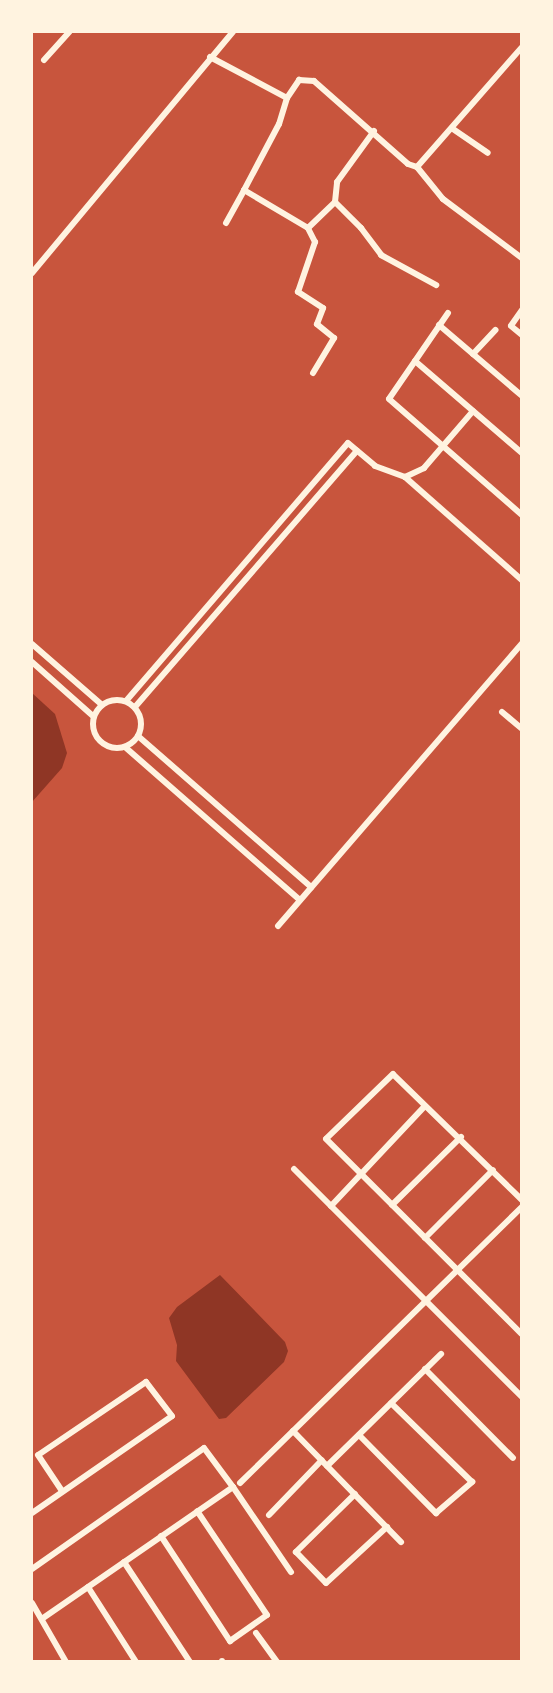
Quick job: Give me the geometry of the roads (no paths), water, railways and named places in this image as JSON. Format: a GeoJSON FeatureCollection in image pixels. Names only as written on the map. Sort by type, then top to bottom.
{"type":"FeatureCollection","features":[{"type":"Feature","properties":{"kind":"street"},"geometry":{"type":"LineString","coordinates":[[44,60],[69,32]]}},
{"type":"Feature","properties":{"kind":"street"},"geometry":{"type":"LineString","coordinates":[[32,273],[233,32]]}},
{"type":"Feature","properties":{"kind":"street"},"geometry":{"type":"LineString","coordinates":[[417,167],[453,129],[522,47]]}},
{"type":"Feature","properties":{"kind":"street"},"geometry":{"type":"LineString","coordinates":[[210,57],[287,98]]}},
{"type":"Feature","properties":{"kind":"street"},"geometry":{"type":"LineString","coordinates":[[226,223],[279,124],[294,84],[309,78],[374,131],[408,164],[417,167],[443,199],[522,258]]}},
{"type":"Feature","properties":{"kind":"street"},"geometry":{"type":"LineString","coordinates":[[453,129],[488,153]]}},
{"type":"Feature","properties":{"kind":"street"},"geometry":{"type":"LineString","coordinates":[[308,228],[335,202],[337,182],[374,131]]}},
{"type":"Feature","properties":{"kind":"street"},"geometry":{"type":"LineString","coordinates":[[244,190],[308,228],[315,242],[298,292],[323,308],[316,324],[334,338],[313,373]]}},
{"type":"Feature","properties":{"kind":"street"},"geometry":{"type":"LineString","coordinates":[[335,202],[361,228],[381,255],[436,285]]}},
{"type":"Feature","properties":{"kind":"street"},"geometry":{"type":"LineString","coordinates":[[522,310],[511,326],[522,335]]}},
{"type":"Feature","properties":{"kind":"street"},"geometry":{"type":"LineString","coordinates":[[448,313],[389,399],[522,515]]}},
{"type":"Feature","properties":{"kind":"street"},"geometry":{"type":"LineString","coordinates":[[439,325],[522,396]]}},
{"type":"Feature","properties":{"kind":"street"},"geometry":{"type":"LineString","coordinates":[[473,354],[495,330]]}},
{"type":"Feature","properties":{"kind":"street"},"geometry":{"type":"LineString","coordinates":[[415,361],[522,453]]}},
{"type":"Feature","properties":{"kind":"street"},"geometry":{"type":"LineString","coordinates":[[405,477],[424,468],[473,411]]}},
{"type":"Feature","properties":{"kind":"street"},"geometry":{"type":"LineString","coordinates":[[126,701],[348,443],[375,466],[405,477],[522,580]]}},
{"type":"Feature","properties":{"kind":"street"},"geometry":{"type":"LineString","coordinates":[[135,707],[357,452]]}},
{"type":"Feature","properties":{"kind":"street"},"geometry":{"type":"LineString","coordinates":[[278,926],[522,643]]}},
{"type":"Feature","properties":{"kind":"street"},"geometry":{"type":"LineString","coordinates":[[32,644],[101,704],[126,701],[135,707],[141,726],[138,736],[125,747],[111,748],[102,744],[95,736],[93,716],[101,704]]}},
{"type":"Feature","properties":{"kind":"street"},"geometry":{"type":"LineString","coordinates":[[32,662],[93,716]]}},
{"type":"Feature","properties":{"kind":"street"},"geometry":{"type":"LineString","coordinates":[[502,712],[521,727]]}},
{"type":"Feature","properties":{"kind":"street"},"geometry":{"type":"LineString","coordinates":[[138,736],[311,887]]}},
{"type":"Feature","properties":{"kind":"street"},"geometry":{"type":"LineString","coordinates":[[125,747],[300,900]]}},
{"type":"Feature","properties":{"kind":"street"},"geometry":{"type":"LineString","coordinates":[[521,1198],[461,1137],[393,1074],[326,1139],[522,1334]]}},
{"type":"Feature","properties":{"kind":"street"},"geometry":{"type":"LineString","coordinates":[[331,1206],[425,1106]]}},
{"type":"Feature","properties":{"kind":"street"},"geometry":{"type":"LineString","coordinates":[[392,1205],[461,1137]]}},
{"type":"Feature","properties":{"kind":"street"},"geometry":{"type":"LineString","coordinates":[[294,1169],[522,1397]]}},
{"type":"Feature","properties":{"kind":"street"},"geometry":{"type":"LineString","coordinates":[[425,1238],[493,1170]]}},
{"type":"Feature","properties":{"kind":"street"},"geometry":{"type":"LineString","coordinates":[[240,1483],[522,1207]]}},
{"type":"Feature","properties":{"kind":"street"},"geometry":{"type":"LineString","coordinates":[[327,1466],[441,1354]]}},
{"type":"Feature","properties":{"kind":"street"},"geometry":{"type":"LineString","coordinates":[[425,1369],[513,1458]]}},
{"type":"Feature","properties":{"kind":"street"},"geometry":{"type":"LineString","coordinates":[[32,1513],[172,1416],[146,1382],[38,1455],[62,1491]]}},
{"type":"Feature","properties":{"kind":"street"},"geometry":{"type":"LineString","coordinates":[[359,1435],[436,1513],[472,1482],[392,1403]]}},
{"type":"Feature","properties":{"kind":"street"},"geometry":{"type":"LineString","coordinates":[[293,1431],[401,1542]]}},
{"type":"Feature","properties":{"kind":"street"},"geometry":{"type":"LineString","coordinates":[[32,1569],[204,1448],[291,1572]]}},
{"type":"Feature","properties":{"kind":"street"},"geometry":{"type":"LineString","coordinates":[[269,1515],[322,1460]]}},
{"type":"Feature","properties":{"kind":"street"},"geometry":{"type":"LineString","coordinates":[[42,1619],[233,1487]]}},
{"type":"Feature","properties":{"kind":"street"},"geometry":{"type":"LineString","coordinates":[[355,1494],[296,1552],[326,1583],[387,1527]]}},
{"type":"Feature","properties":{"kind":"street"},"geometry":{"type":"LineString","coordinates":[[161,1536],[230,1641],[267,1615],[197,1512]]}},
{"type":"Feature","properties":{"kind":"street"},"geometry":{"type":"LineString","coordinates":[[124,1562],[190,1662]]}},
{"type":"Feature","properties":{"kind":"street"},"geometry":{"type":"LineString","coordinates":[[88,1587],[136,1662]]}},
{"type":"Feature","properties":{"kind":"street"},"geometry":{"type":"LineString","coordinates":[[32,1603],[66,1662]]}},
{"type":"Feature","properties":{"kind":"street"},"geometry":{"type":"LineString","coordinates":[[256,1633],[277,1662]]}}]}
